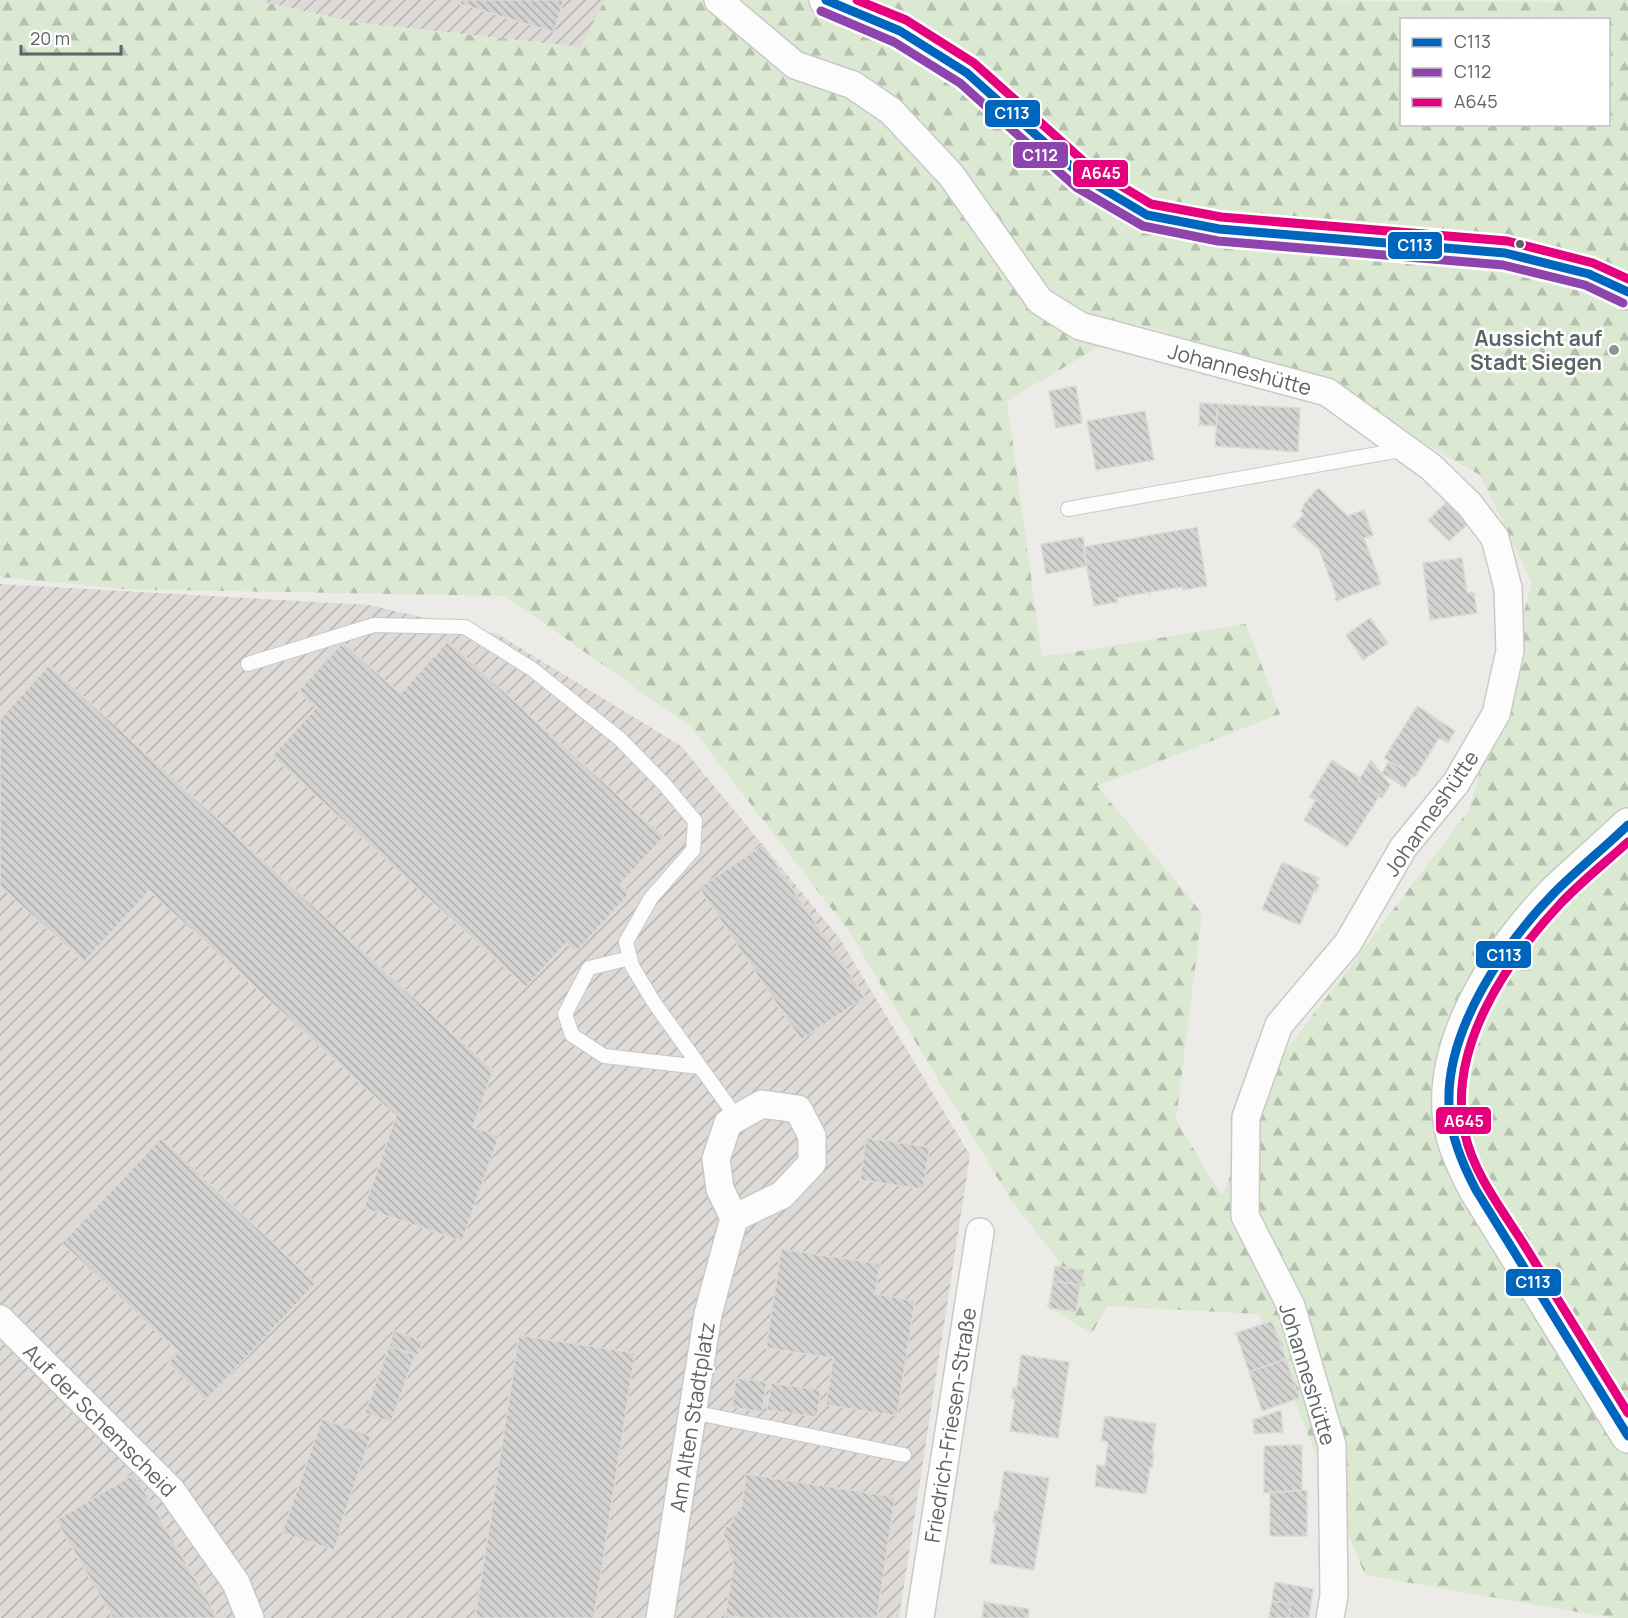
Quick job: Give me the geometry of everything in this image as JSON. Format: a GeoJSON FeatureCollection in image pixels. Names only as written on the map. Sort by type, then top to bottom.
{"type":"FeatureCollection","features":[{"type":"Feature","properties":{"kind":"main road"},"geometry":{"type":"LineString","coordinates":[[826,0],[900,31],[967,74],[1083,177],[1147,215],[1219,229],[1505,253],[1589,274],[1628,292]]}},
{"type":"Feature","properties":{"kind":"main road"},"geometry":{"type":"LineString","coordinates":[[1628,825],[1555,893],[1498,963],[1477,1000],[1459,1040],[1451,1077],[1449,1107],[1452,1135],[1476,1190],[1628,1436]]}},
{"type":"Feature","properties":{"kind":"street","name":"Johanneshütte"},"geometry":{"type":"LineString","coordinates":[[718,0],[795,65],[853,85],[891,111],[951,175],[1040,301],[1080,326],[1328,392],[1431,467],[1470,505],[1495,538],[1509,588],[1510,651],[1496,714],[1456,783],[1403,848],[1348,943],[1280,1025],[1246,1117],[1245,1216],[1291,1306],[1332,1445],[1334,1595],[1330,1618]]}},
{"type":"Feature","properties":{"kind":"street"},"geometry":{"type":"LineString","coordinates":[[762,1104],[798,1109],[812,1136],[812,1163],[782,1195],[734,1218],[720,1189],[716,1159],[728,1123],[762,1104]]}},
{"type":"Feature","properties":{"kind":"street","name":"Am Alten Stadtplatz"},"geometry":{"type":"LineString","coordinates":[[660,1618],[708,1314],[734,1218]]}},
{"type":"Feature","properties":{"kind":"street","name":"Friedrich-Friesen-Straße"},"geometry":{"type":"LineString","coordinates":[[920,1618],[980,1232]]}},
{"type":"Feature","properties":{"kind":"street","name":"Auf der Schemscheid"},"geometry":{"type":"LineString","coordinates":[[0,1319],[171,1490],[236,1583],[250,1618]]}},
{"type":"Feature","properties":{"kind":"lane"},"geometry":{"type":"LineString","coordinates":[[1068,509],[1406,449]]}},
{"type":"Feature","properties":{"kind":"lane"},"geometry":{"type":"LineString","coordinates":[[248,664],[374,625],[465,627],[532,669],[620,739],[664,784],[695,821],[693,850],[651,898],[626,942],[632,966],[655,1004],[737,1118]]}},
{"type":"Feature","properties":{"kind":"lane"},"geometry":{"type":"LineString","coordinates":[[630,958],[589,968],[565,1014],[572,1035],[604,1056],[700,1067]]}},
{"type":"Feature","properties":{"kind":"lane"},"geometry":{"type":"LineString","coordinates":[[692,1412],[904,1455]]}},
{"type":"Feature","properties":{"kind":"shaded area"},"geometry":{"type":"Polygon","coordinates":[[[255,0],[605,0],[581,47],[353,22],[255,0]]]}},
{"type":"Feature","properties":{"kind":"shaded area"},"geometry":{"type":"Polygon","coordinates":[[[0,584],[369,605],[499,635],[681,746],[840,939],[970,1155],[899,1618],[0,1618],[0,584]]]}},
{"type":"Feature","properties":{"kind":"green space"},"geometry":{"type":"Polygon","coordinates":[[[0,0],[255,0],[353,22],[581,47],[605,0],[1556,2],[1557,0],[1628,0],[1628,1618],[1612,1618],[1365,1575],[1259,1314],[1107,1306],[1092,1333],[1046,1306],[1060,1263],[1009,1197],[848,930],[691,727],[505,596],[123,589],[0,577],[0,0]],[[1137,324],[1007,401],[1042,657],[1246,624],[1280,714],[1097,786],[1202,913],[1176,1120],[1222,1196],[1277,1062],[1469,810],[1532,583],[1480,475],[1306,375],[1137,324]]]}},
{"type":"Feature","properties":{"kind":"building"},"geometry":{"type":"Polygon","coordinates":[[[461,0],[564,0],[554,32],[460,4],[461,0]]]}},
{"type":"Feature","properties":{"kind":"building"},"geometry":{"type":"Polygon","coordinates":[[[1076,386],[1082,423],[1056,428],[1049,391],[1076,386]]]}},
{"type":"Feature","properties":{"kind":"building"},"geometry":{"type":"Polygon","coordinates":[[[1200,403],[1218,404],[1216,426],[1199,425],[1200,403]]]}},
{"type":"Feature","properties":{"kind":"building"},"geometry":{"type":"Polygon","coordinates":[[[1218,404],[1300,408],[1298,452],[1215,446],[1218,404]]]}},
{"type":"Feature","properties":{"kind":"building"},"geometry":{"type":"Polygon","coordinates":[[[1145,411],[1154,460],[1096,470],[1087,421],[1145,411]]]}},
{"type":"Feature","properties":{"kind":"building"},"geometry":{"type":"Polygon","coordinates":[[[1318,488],[1348,516],[1364,510],[1373,535],[1364,538],[1381,584],[1336,601],[1337,598],[1319,549],[1293,526],[1304,514],[1301,511],[1304,504],[1318,488]]]}},
{"type":"Feature","properties":{"kind":"building"},"geometry":{"type":"Polygon","coordinates":[[[1450,499],[1471,521],[1449,541],[1428,520],[1450,499]]]}},
{"type":"Feature","properties":{"kind":"building"},"geometry":{"type":"Polygon","coordinates":[[[1197,527],[1207,586],[1150,592],[1150,596],[1149,592],[1117,598],[1118,602],[1094,606],[1083,547],[1197,527]]]}},
{"type":"Feature","properties":{"kind":"building"},"geometry":{"type":"Polygon","coordinates":[[[1083,537],[1087,566],[1046,574],[1041,544],[1083,537]]]}},
{"type":"Feature","properties":{"kind":"building"},"geometry":{"type":"Polygon","coordinates":[[[1462,558],[1467,593],[1474,592],[1477,613],[1430,620],[1423,563],[1462,558]]]}},
{"type":"Feature","properties":{"kind":"building"},"geometry":{"type":"Polygon","coordinates":[[[1370,618],[1388,643],[1363,660],[1346,635],[1370,618]]]}},
{"type":"Feature","properties":{"kind":"building"},"geometry":{"type":"Polygon","coordinates":[[[448,641],[664,837],[620,884],[627,891],[627,896],[579,949],[574,950],[566,943],[526,987],[272,756],[316,708],[298,691],[343,642],[400,694],[448,641]]]}},
{"type":"Feature","properties":{"kind":"building"},"geometry":{"type":"Polygon","coordinates":[[[49,665],[493,1070],[473,1127],[499,1136],[462,1241],[364,1208],[396,1116],[149,891],[84,962],[0,886],[0,719],[49,665]]]}},
{"type":"Feature","properties":{"kind":"building"},"geometry":{"type":"Polygon","coordinates":[[[1417,706],[1455,731],[1448,743],[1439,738],[1415,777],[1384,758],[1417,706]]]}},
{"type":"Feature","properties":{"kind":"building"},"geometry":{"type":"Polygon","coordinates":[[[1332,760],[1360,778],[1358,781],[1380,795],[1347,847],[1304,820],[1316,800],[1309,797],[1332,760]]]}},
{"type":"Feature","properties":{"kind":"building"},"geometry":{"type":"Polygon","coordinates":[[[1371,760],[1390,785],[1382,798],[1358,781],[1371,760]]]}},
{"type":"Feature","properties":{"kind":"building"},"geometry":{"type":"Polygon","coordinates":[[[1389,761],[1413,775],[1405,788],[1382,773],[1389,761]]]}},
{"type":"Feature","properties":{"kind":"building"},"geometry":{"type":"Polygon","coordinates":[[[763,845],[865,997],[801,1040],[699,888],[763,845]]]}},
{"type":"Feature","properties":{"kind":"building"},"geometry":{"type":"Polygon","coordinates":[[[1282,862],[1319,878],[1316,883],[1319,885],[1316,892],[1314,891],[1300,925],[1262,909],[1282,862]]]}},
{"type":"Feature","properties":{"kind":"building"},"geometry":{"type":"Polygon","coordinates":[[[161,1138],[316,1283],[206,1400],[168,1363],[178,1352],[62,1243],[161,1138]]]}},
{"type":"Feature","properties":{"kind":"building"},"geometry":{"type":"Polygon","coordinates":[[[866,1138],[930,1147],[923,1189],[860,1180],[866,1138]]]}},
{"type":"Feature","properties":{"kind":"building"},"geometry":{"type":"Polygon","coordinates":[[[781,1249],[880,1264],[875,1294],[915,1301],[897,1416],[826,1405],[833,1358],[766,1348],[781,1249]]]}},
{"type":"Feature","properties":{"kind":"building"},"geometry":{"type":"Polygon","coordinates":[[[1055,1266],[1084,1270],[1082,1285],[1053,1281],[1055,1266]]]}},
{"type":"Feature","properties":{"kind":"building"},"geometry":{"type":"Polygon","coordinates":[[[1053,1281],[1080,1285],[1076,1312],[1049,1308],[1053,1281]]]}},
{"type":"Feature","properties":{"kind":"building"},"geometry":{"type":"Polygon","coordinates":[[[1272,1321],[1286,1359],[1249,1372],[1236,1333],[1272,1321]]]}},
{"type":"Feature","properties":{"kind":"building"},"geometry":{"type":"Polygon","coordinates":[[[394,1331],[423,1341],[418,1355],[389,1346],[394,1331]]]}},
{"type":"Feature","properties":{"kind":"building"},"geometry":{"type":"Polygon","coordinates":[[[519,1335],[635,1353],[594,1618],[475,1618],[519,1335]]]}},
{"type":"Feature","properties":{"kind":"building"},"geometry":{"type":"Polygon","coordinates":[[[389,1346],[415,1355],[391,1422],[365,1413],[389,1346]]]}},
{"type":"Feature","properties":{"kind":"building"},"geometry":{"type":"Polygon","coordinates":[[[1021,1355],[1069,1362],[1058,1438],[1010,1431],[1015,1399],[1012,1398],[1013,1387],[1017,1387],[1021,1355]]]}},
{"type":"Feature","properties":{"kind":"building"},"geometry":{"type":"Polygon","coordinates":[[[1286,1359],[1299,1398],[1262,1411],[1249,1372],[1286,1359]]]}},
{"type":"Feature","properties":{"kind":"building"},"geometry":{"type":"Polygon","coordinates":[[[736,1378],[767,1382],[762,1412],[732,1407],[736,1378]]]}},
{"type":"Feature","properties":{"kind":"building"},"geometry":{"type":"Polygon","coordinates":[[[771,1383],[821,1390],[817,1417],[767,1410],[771,1383]]]}},
{"type":"Feature","properties":{"kind":"building"},"geometry":{"type":"Polygon","coordinates":[[[1281,1410],[1283,1432],[1254,1434],[1253,1420],[1281,1410]]]}},
{"type":"Feature","properties":{"kind":"building"},"geometry":{"type":"Polygon","coordinates":[[[1105,1416],[1156,1424],[1152,1468],[1150,1467],[1146,1494],[1095,1486],[1097,1465],[1105,1466],[1108,1442],[1101,1441],[1105,1416]]]}},
{"type":"Feature","properties":{"kind":"building"},"geometry":{"type":"Polygon","coordinates":[[[322,1419],[371,1436],[334,1550],[282,1533],[322,1419]]]}},
{"type":"Feature","properties":{"kind":"building"},"geometry":{"type":"Polygon","coordinates":[[[1302,1445],[1302,1490],[1264,1493],[1264,1446],[1302,1445]]]}},
{"type":"Feature","properties":{"kind":"building"},"geometry":{"type":"Polygon","coordinates":[[[1004,1471],[1049,1478],[1034,1570],[990,1563],[996,1523],[993,1523],[995,1511],[998,1511],[1004,1471]]]}},
{"type":"Feature","properties":{"kind":"building"},"geometry":{"type":"Polygon","coordinates":[[[134,1474],[218,1618],[113,1618],[56,1520],[134,1474]]]}},
{"type":"Feature","properties":{"kind":"building"},"geometry":{"type":"Polygon","coordinates":[[[746,1474],[895,1497],[877,1618],[746,1618],[725,1615],[734,1564],[727,1540],[723,1539],[725,1526],[729,1527],[742,1506],[746,1474]]]}},
{"type":"Feature","properties":{"kind":"building"},"geometry":{"type":"Polygon","coordinates":[[[1307,1490],[1307,1536],[1270,1536],[1270,1493],[1307,1490]]]}},
{"type":"Feature","properties":{"kind":"building"},"geometry":{"type":"Polygon","coordinates":[[[1275,1582],[1313,1589],[1309,1618],[1289,1618],[1291,1604],[1272,1601],[1275,1582]]]}},
{"type":"Feature","properties":{"kind":"building"},"geometry":{"type":"Polygon","coordinates":[[[1272,1601],[1291,1604],[1289,1618],[1269,1618],[1272,1601]]]}},
{"type":"Feature","properties":{"kind":"building"},"geometry":{"type":"Polygon","coordinates":[[[984,1602],[1029,1609],[1028,1618],[982,1618],[984,1602]]]}},
{"type":"Feature","properties":{"kind":"building"},"geometry":{"type":"Polygon","coordinates":[[[725,1615],[746,1618],[725,1618],[725,1615]]]}},
{"type":"Feature","properties":{"kind":"transit line","name":"C113"},"geometry":{"type":"LineString","coordinates":[[826,0],[900,31],[967,73],[1083,177],[1147,215],[1219,229],[1505,253],[1589,274],[1628,292]]}},
{"type":"Feature","properties":{"kind":"transit line","name":"A645"},"geometry":{"type":"LineString","coordinates":[[857,0],[906,20],[974,63],[1090,167],[1151,204],[1221,217],[1507,241],[1593,263],[1628,279]]}},
{"type":"Feature","properties":{"kind":"transit line","name":"C112"},"geometry":{"type":"LineString","coordinates":[[821,11],[894,42],[960,83],[1076,187],[1143,226],[1218,241],[1503,265],[1585,285],[1623,303]]}},
{"type":"Feature","properties":{"kind":"transit line","name":"C113"},"geometry":{"type":"LineString","coordinates":[[1628,825],[1554,893],[1516,937],[1498,963],[1468,1018],[1457,1047],[1451,1076],[1449,1104],[1458,1148],[1476,1190],[1628,1436]]}},
{"type":"Feature","properties":{"kind":"transit line","name":"A645"},"geometry":{"type":"LineString","coordinates":[[1628,842],[1561,903],[1540,926],[1501,980],[1485,1009],[1473,1039],[1464,1070],[1461,1102],[1465,1134],[1481,1176],[1628,1413]]}},
{"type":"Feature","properties":{"kind":"place","name":"Aussicht auf Stadt Siegen"},"geometry":{"type":"Point","coordinates":[1614,350]}}]}
